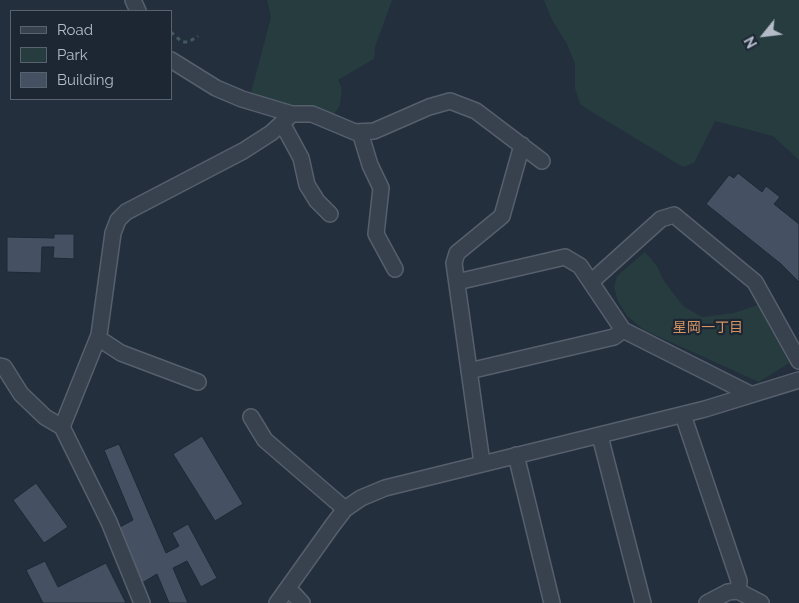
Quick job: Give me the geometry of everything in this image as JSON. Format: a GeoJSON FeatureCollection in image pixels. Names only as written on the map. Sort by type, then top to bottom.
{"type":"FeatureCollection","features":[{"type":"Feature","properties":{"kind":"street"},"geometry":{"type":"LineString","coordinates":[[172,61],[216,88],[287,119],[301,158],[307,186],[317,201],[330,214]]}},
{"type":"Feature","properties":{"kind":"street"},"geometry":{"type":"LineString","coordinates":[[62,427],[98,338],[113,233],[118,220],[126,212],[243,151],[287,119],[312,114],[360,132],[374,131],[429,107],[450,101],[476,111],[542,160]]}},
{"type":"Feature","properties":{"kind":"street"},"geometry":{"type":"LineString","coordinates":[[360,132],[370,165],[381,188],[376,234],[395,269]]}},
{"type":"Feature","properties":{"kind":"street"},"geometry":{"type":"LineString","coordinates":[[482,463],[454,263],[457,253],[502,216],[522,146]]}},
{"type":"Feature","properties":{"kind":"street"},"geometry":{"type":"LineString","coordinates":[[591,282],[661,220],[674,216],[755,282],[799,361]]}},
{"type":"Feature","properties":{"kind":"street"},"geometry":{"type":"LineString","coordinates":[[456,282],[565,257],[580,266],[623,330],[750,394]]}},
{"type":"Feature","properties":{"kind":"street"},"geometry":{"type":"LineString","coordinates":[[469,371],[614,337],[623,330]]}},
{"type":"Feature","properties":{"kind":"street"},"geometry":{"type":"LineString","coordinates":[[98,338],[121,353],[198,382]]}},
{"type":"Feature","properties":{"kind":"street"},"geometry":{"type":"LineString","coordinates":[[0,366],[4,367],[21,394],[45,417],[62,427],[109,522],[142,603]]}},
{"type":"Feature","properties":{"kind":"street"},"geometry":{"type":"LineString","coordinates":[[278,603],[345,509],[360,498],[384,488],[683,415],[799,380]]}},
{"type":"Feature","properties":{"kind":"street"},"geometry":{"type":"LineString","coordinates":[[683,415],[739,582],[738,591]]}},
{"type":"Feature","properties":{"kind":"street"},"geometry":{"type":"LineString","coordinates":[[251,416],[266,440],[345,509]]}},
{"type":"Feature","properties":{"kind":"street"},"geometry":{"type":"LineString","coordinates":[[600,436],[643,603]]}},
{"type":"Feature","properties":{"kind":"street"},"geometry":{"type":"LineString","coordinates":[[516,455],[552,603]]}},
{"type":"Feature","properties":{"kind":"street"},"geometry":{"type":"LineString","coordinates":[[288,588],[302,603]]}},
{"type":"Feature","properties":{"kind":"street"},"geometry":{"type":"LineString","coordinates":[[707,603],[728,592],[738,591],[760,603]]}},
{"type":"Feature","properties":{"kind":"path"},"geometry":{"type":"LineString","coordinates":[[172,33],[182,42],[189,42],[198,36]]}},
{"type":"Feature","properties":{"kind":"green space"},"geometry":{"type":"Polygon","coordinates":[[[267,0],[392,0],[375,47],[374,59],[338,80],[342,89],[340,105],[333,116],[291,109],[251,93],[271,17],[267,0]]]}},
{"type":"Feature","properties":{"kind":"green space"},"geometry":{"type":"Polygon","coordinates":[[[544,0],[799,0],[799,160],[773,136],[715,121],[694,163],[683,167],[592,112],[580,104],[575,88],[575,64],[567,44],[552,20],[544,0]]]}},
{"type":"Feature","properties":{"kind":"green space"},"geometry":{"type":"Polygon","coordinates":[[[645,252],[657,266],[664,281],[683,306],[702,317],[734,313],[758,305],[789,363],[759,382],[644,330],[627,316],[618,301],[614,287],[617,276],[645,252]]]}},
{"type":"Feature","properties":{"kind":"building"},"geometry":{"type":"Polygon","coordinates":[[[738,173],[762,192],[766,186],[780,197],[774,204],[799,224],[799,282],[781,264],[706,204],[729,175],[734,178],[738,173]]]}},
{"type":"Feature","properties":{"kind":"building"},"geometry":{"type":"Polygon","coordinates":[[[54,234],[74,234],[74,259],[53,258],[54,247],[42,247],[41,273],[7,272],[7,237],[54,238],[54,234]]]}},
{"type":"Feature","properties":{"kind":"building"},"geometry":{"type":"Polygon","coordinates":[[[202,436],[243,504],[215,521],[173,454],[202,436]]]}},
{"type":"Feature","properties":{"kind":"building"},"geometry":{"type":"Polygon","coordinates":[[[119,444],[166,553],[179,546],[172,533],[188,524],[217,578],[201,587],[187,561],[173,568],[188,603],[169,603],[157,574],[142,583],[118,528],[133,520],[104,450],[119,444]]]}},
{"type":"Feature","properties":{"kind":"building"},"geometry":{"type":"Polygon","coordinates":[[[36,483],[68,527],[44,543],[13,500],[36,483]]]}},
{"type":"Feature","properties":{"kind":"building"},"geometry":{"type":"Polygon","coordinates":[[[45,561],[58,587],[106,563],[126,603],[43,603],[26,570],[45,561]]]}},
{"type":"Feature","properties":{"kind":"district","name":"星岡一丁目"},"geometry":{"type":"Point","coordinates":[708,328]}}]}
